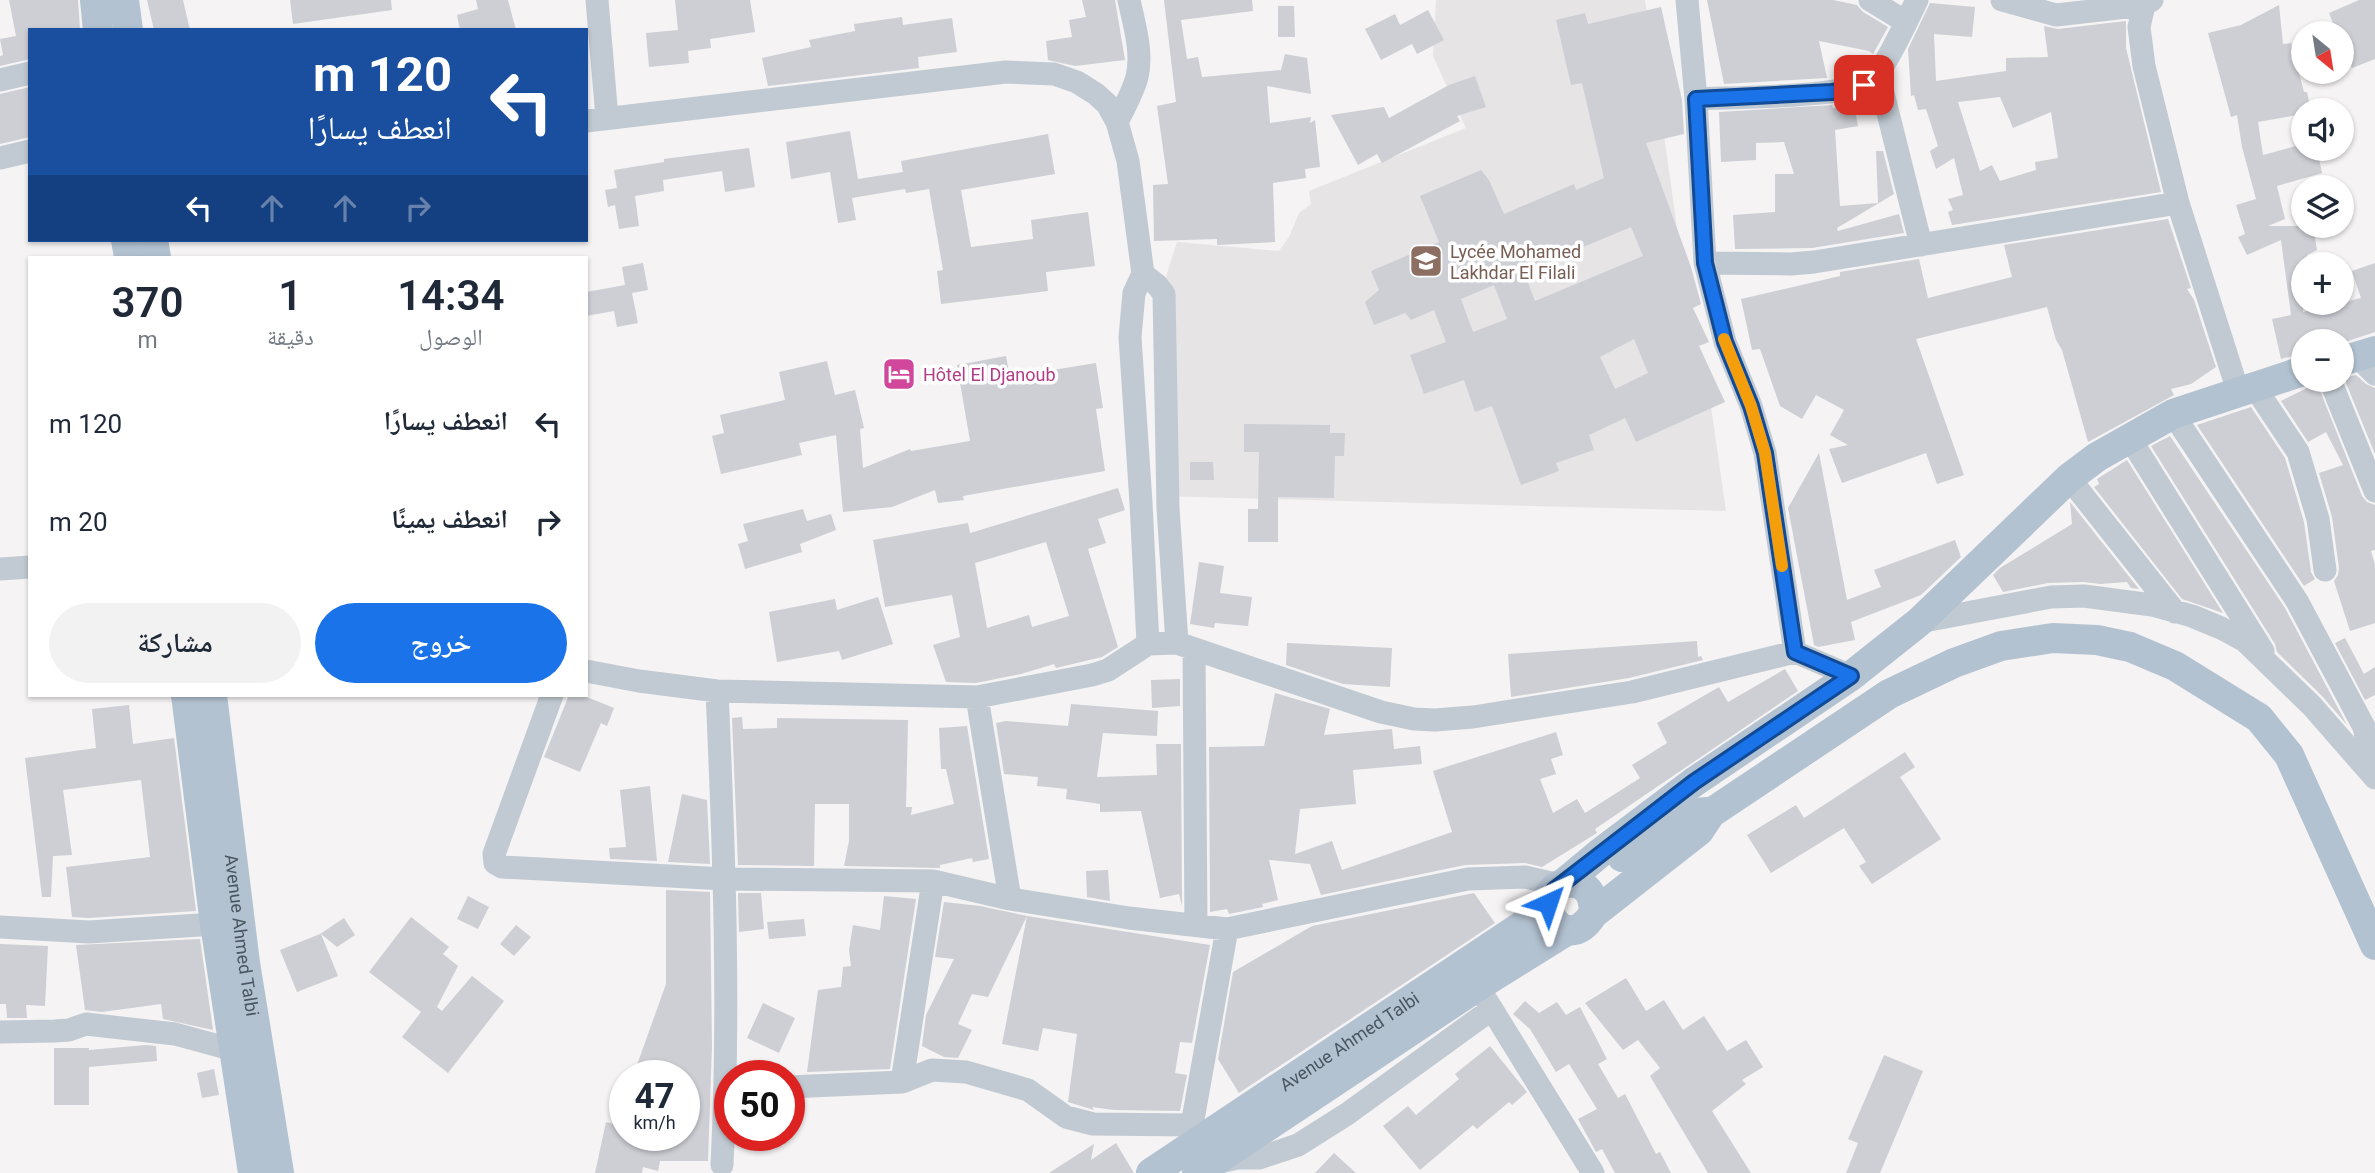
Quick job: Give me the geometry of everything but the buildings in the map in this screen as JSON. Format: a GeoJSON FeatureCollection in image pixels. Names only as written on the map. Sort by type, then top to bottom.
{"type":"FeatureCollection","features":[{"type":"Feature","properties":{"kind":"main road"},"geometry":{"type":"LineString","coordinates":[[95,0],[98,28]]}},
{"type":"Feature","properties":{"kind":"main road"},"geometry":{"type":"LineString","coordinates":[[124,0],[128,28]]}},
{"type":"Feature","properties":{"kind":"main road"},"geometry":{"type":"LineString","coordinates":[[1200,1150],[1485,997],[1600,853],[1694,782],[1851,676],[1919,622],[2069,478],[2097,457],[2173,414],[2291,375]]}},
{"type":"Feature","properties":{"kind":"main road"},"geometry":{"type":"LineString","coordinates":[[1561,899],[1583,927],[1593,914],[1699,831],[1710,813],[1888,694],[1954,663],[2001,646],[2053,638],[2097,640],[2130,647],[2175,667],[2259,718],[2289,755],[2375,944]]}},
{"type":"Feature","properties":{"kind":"main road"},"geometry":{"type":"LineString","coordinates":[[186,697],[215,924],[253,1173]]}},
{"type":"Feature","properties":{"kind":"main road","name":"Avenue Ahmed Talbi"},"geometry":{"type":"LineString","coordinates":[[212,697],[245,963],[279,1173]]}},
{"type":"Feature","properties":{"kind":"main road"},"geometry":{"type":"LineString","coordinates":[[1561,899],[1681,821],[1700,811],[1710,813]]}},
{"type":"Feature","properties":{"kind":"main road","name":"Avenue Ahmed Talbi"},"geometry":{"type":"LineString","coordinates":[[1151,1173],[1200,1150],[1561,899]]}},
{"type":"Feature","properties":{"kind":"street"},"geometry":{"type":"LineString","coordinates":[[597,0],[596,120],[1006,72],[1054,74],[1077,82],[1107,104],[1118,122],[1128,162],[1143,274],[1134,293],[1130,337],[1142,503],[1147,644]]}},
{"type":"Feature","properties":{"kind":"street"},"geometry":{"type":"LineString","coordinates":[[1118,122],[1137,79],[1139,65],[1139,51],[1129,0]]}},
{"type":"Feature","properties":{"kind":"street"},"geometry":{"type":"LineString","coordinates":[[1686,0],[1696,99],[1705,263],[1725,342],[1751,406],[1765,453],[1795,652]]}},
{"type":"Feature","properties":{"kind":"street"},"geometry":{"type":"LineString","coordinates":[[1870,0],[1906,22]]}},
{"type":"Feature","properties":{"kind":"street"},"geometry":{"type":"LineString","coordinates":[[1696,99],[1832,92],[1864,85],[1878,73],[1917,0]]}},
{"type":"Feature","properties":{"kind":"street"},"geometry":{"type":"LineString","coordinates":[[2002,0],[2056,15],[2148,3],[2139,27],[2144,66],[2178,203],[2246,389],[2298,452],[2318,519],[2325,569]]}},
{"type":"Feature","properties":{"kind":"street"},"geometry":{"type":"LineString","coordinates":[[0,80],[28,73]]}},
{"type":"Feature","properties":{"kind":"street"},"geometry":{"type":"LineString","coordinates":[[1878,73],[1921,245]]}},
{"type":"Feature","properties":{"kind":"street"},"geometry":{"type":"LineString","coordinates":[[0,158],[28,151]]}},
{"type":"Feature","properties":{"kind":"street"},"geometry":{"type":"LineString","coordinates":[[1705,263],[1791,264],[2178,203]]}},
{"type":"Feature","properties":{"kind":"street"},"geometry":{"type":"LineString","coordinates":[[1143,274],[1164,294],[1168,508],[1185,646],[1196,925]]}},
{"type":"Feature","properties":{"kind":"street"},"geometry":{"type":"LineString","coordinates":[[2335,392],[2375,491]]}},
{"type":"Feature","properties":{"kind":"street"},"geometry":{"type":"LineString","coordinates":[[2173,414],[2297,601],[2364,727],[2372,774]]}},
{"type":"Feature","properties":{"kind":"street"},"geometry":{"type":"LineString","coordinates":[[2129,437],[2256,638],[2271,667]]}},
{"type":"Feature","properties":{"kind":"street"},"geometry":{"type":"LineString","coordinates":[[2069,478],[2175,611]]}},
{"type":"Feature","properties":{"kind":"street"},"geometry":{"type":"LineString","coordinates":[[0,569],[28,567]]}},
{"type":"Feature","properties":{"kind":"street"},"geometry":{"type":"LineString","coordinates":[[1919,622],[2052,597],[2111,599],[2175,611],[2221,628],[2245,641],[2312,706],[2372,774]]}},
{"type":"Feature","properties":{"kind":"street"},"geometry":{"type":"LineString","coordinates":[[588,671],[717,691],[977,697],[1100,672],[1147,644],[1185,646],[1381,712],[1435,720],[1474,717],[1632,692],[1795,652],[1851,676]]}},
{"type":"Feature","properties":{"kind":"street"},"geometry":{"type":"LineString","coordinates":[[717,691],[725,879],[728,1060]]}},
{"type":"Feature","properties":{"kind":"street"},"geometry":{"type":"LineString","coordinates":[[551,697],[496,848],[493,859],[497,866],[725,879],[933,881],[1010,899],[1129,918],[1227,929],[1468,879],[1525,877],[1561,899]]}},
{"type":"Feature","properties":{"kind":"street"},"geometry":{"type":"LineString","coordinates":[[977,697],[1010,899]]}},
{"type":"Feature","properties":{"kind":"street"},"geometry":{"type":"LineString","coordinates":[[902,1082],[933,881]]}},
{"type":"Feature","properties":{"kind":"street"},"geometry":{"type":"LineString","coordinates":[[0,927],[89,932],[215,924]]}},
{"type":"Feature","properties":{"kind":"street"},"geometry":{"type":"LineString","coordinates":[[805,1086],[902,1082],[932,1070],[966,1072],[1028,1090],[1066,1117],[1078,1122],[1200,1150],[1227,929]]}},
{"type":"Feature","properties":{"kind":"street"},"geometry":{"type":"LineString","coordinates":[[1485,997],[1592,1173]]}},
{"type":"Feature","properties":{"kind":"street"},"geometry":{"type":"LineString","coordinates":[[0,1032],[69,1030],[86,1024],[175,1034],[234,1050],[260,1063]]}},
{"type":"Feature","properties":{"kind":"street"},"geometry":{"type":"LineString","coordinates":[[722,1165],[723,1151]]}},
{"type":"Feature","properties":{"kind":"shaded area","name":"Lycée Mohamed Lakhdar El Filali"},"geometry":{"type":"Polygon","coordinates":[[[1436,0],[1645,0],[1683,271],[1709,393],[1726,511],[1157,496],[1162,289],[1177,242],[1279,251],[1289,237],[1299,213],[1311,204],[1309,191],[1466,128],[1433,56],[1436,0]]]}},
{"type":"Feature","properties":{"kind":"slow traffic"},"geometry":{"type":"LineString","coordinates":[[1724,339],[1751,406],[1765,453],[1782,566]]}},
{"type":"Feature","properties":{"kind":"place","name":"Lycée Mohamed Lakhdar El Filali"},"geometry":{"type":"Point","coordinates":[1426,261]}},
{"type":"Feature","properties":{"kind":"place","name":"Hôtel El Djanoub"},"geometry":{"type":"Point","coordinates":[899,374]}},
{"type":"Feature","properties":{"kind":"route"},"geometry":{"type":"LineString","coordinates":[[1548,903],[1554,890],[1694,782],[1851,676],[1795,652],[1765,453],[1751,406],[1725,342],[1705,263],[1696,99],[1832,92],[1864,85]]}}]}
